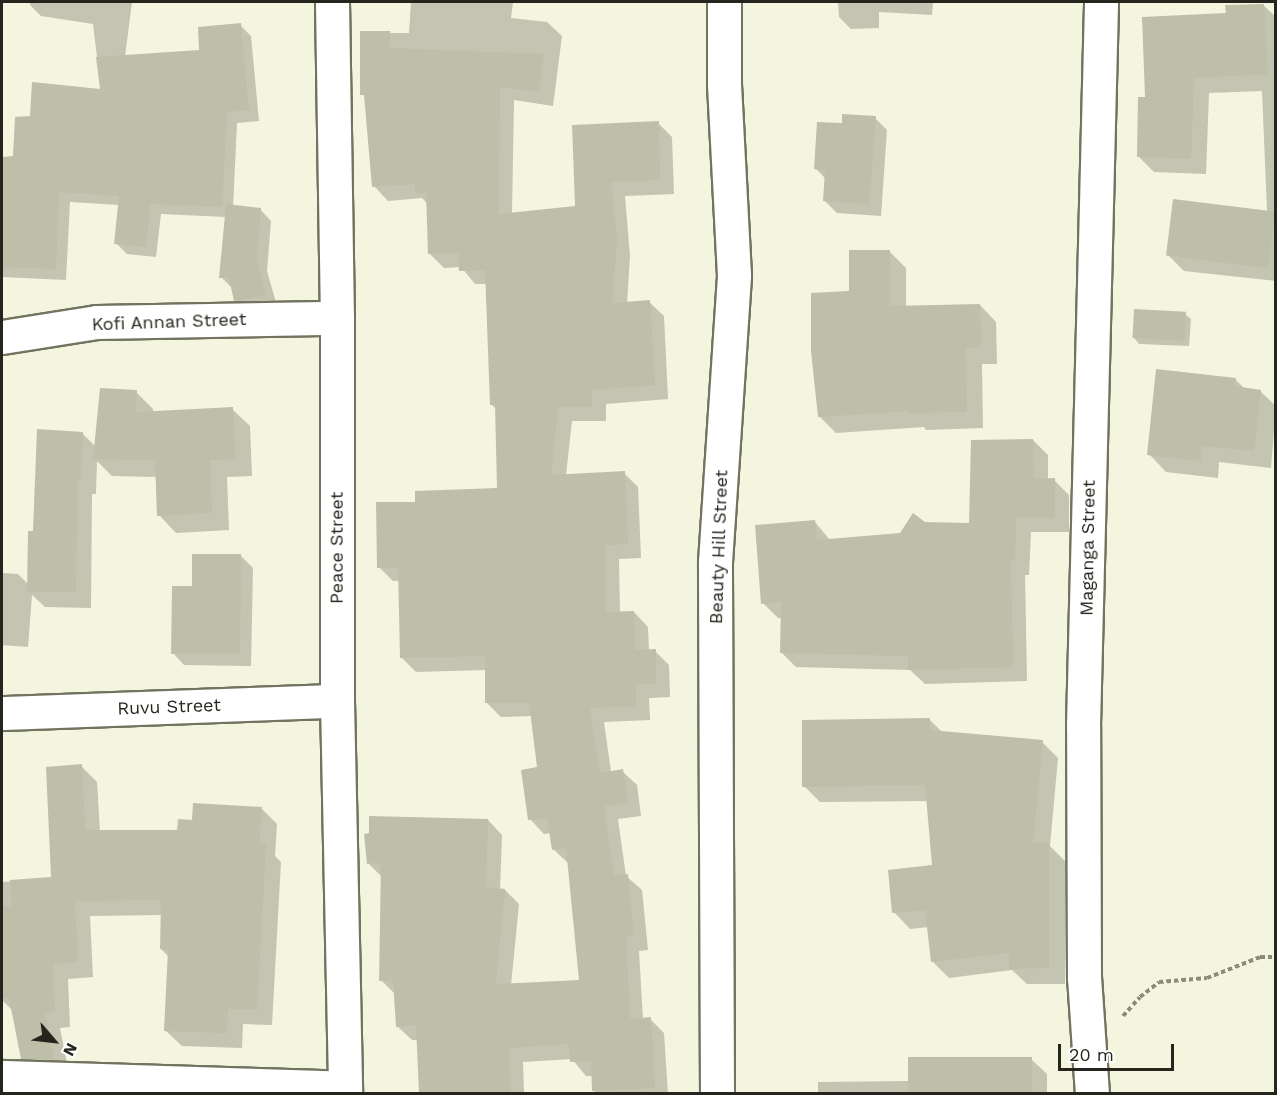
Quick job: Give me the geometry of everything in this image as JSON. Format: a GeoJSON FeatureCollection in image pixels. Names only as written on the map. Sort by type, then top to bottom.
{"type":"FeatureCollection","features":[{"type":"Feature","properties":{"kind":"street","name":"Peace Street"},"geometry":{"type":"LineString","coordinates":[[332,2],[337,701],[345,1091]]}},
{"type":"Feature","properties":{"kind":"street","name":"Beauty Hill Street"},"geometry":{"type":"LineString","coordinates":[[717,1094],[715,562],[734,275],[724,84],[724,2]]}},
{"type":"Feature","properties":{"kind":"street","name":"Maganga Street"},"geometry":{"type":"LineString","coordinates":[[1092,1094],[1084,978],[1083,725],[1101,2]]}},
{"type":"Feature","properties":{"kind":"street","name":"Kofi Annan Street"},"geometry":{"type":"LineString","coordinates":[[2,337],[97,322],[336,318]]}},
{"type":"Feature","properties":{"kind":"street","name":"Ruvu Street"},"geometry":{"type":"LineString","coordinates":[[2,713],[337,701]]}},
{"type":"Feature","properties":{"kind":"street"},"geometry":{"type":"LineString","coordinates":[[2,1077],[345,1091]]}},
{"type":"Feature","properties":{"kind":"path"},"geometry":{"type":"LineString","coordinates":[[1122,1017],[1140,997],[1160,982],[1208,978],[1260,957],[1275,957]]}},
{"type":"Feature","properties":{"kind":"building"},"geometry":{"type":"Polygon","coordinates":[[[1264,4],[1268,74],[1194,78],[1191,159],[1137,157],[1138,97],[1145,97],[1142,17],[1226,13],[1225,5],[1264,4]]]}},
{"type":"Feature","properties":{"kind":"building"},"geometry":{"type":"Polygon","coordinates":[[[241,23],[249,110],[227,112],[222,207],[150,204],[146,247],[114,244],[119,196],[59,192],[56,269],[2,267],[2,157],[13,156],[15,117],[30,116],[32,82],[100,89],[96,57],[199,50],[198,27],[241,23]]]}},
{"type":"Feature","properties":{"kind":"building"},"geometry":{"type":"Polygon","coordinates":[[[360,31],[390,31],[390,48],[544,54],[539,92],[500,87],[499,214],[575,206],[572,125],[659,121],[660,180],[611,182],[617,240],[612,303],[650,300],[655,385],[592,390],[592,407],[558,407],[551,475],[625,471],[628,544],[605,545],[606,612],[634,611],[635,650],[656,649],[656,684],[636,684],[636,706],[590,708],[600,773],[623,769],[628,802],[604,806],[614,876],[628,874],[634,936],[626,937],[630,1019],[651,1017],[655,1088],[592,1091],[591,1061],[570,1062],[569,1044],[509,1048],[511,1094],[419,1094],[416,1025],[396,1027],[393,980],[379,981],[381,863],[367,864],[364,834],[369,833],[369,816],[488,819],[486,887],[505,889],[496,984],[579,980],[566,848],[552,850],[547,818],[528,820],[521,770],[537,767],[529,703],[485,703],[485,656],[400,658],[398,567],[377,568],[376,502],[415,502],[415,491],[497,488],[495,405],[490,405],[485,270],[459,271],[458,253],[428,254],[426,193],[415,193],[415,184],[372,187],[364,95],[360,95],[360,31]]]}},
{"type":"Feature","properties":{"kind":"building"},"geometry":{"type":"Polygon","coordinates":[[[842,114],[876,116],[869,204],[823,201],[825,170],[814,169],[817,122],[842,123],[842,114]]]}},
{"type":"Feature","properties":{"kind":"building"},"geometry":{"type":"Polygon","coordinates":[[[1173,199],[1275,212],[1268,268],[1166,256],[1173,199]]]}},
{"type":"Feature","properties":{"kind":"building"},"geometry":{"type":"Polygon","coordinates":[[[226,204],[261,208],[257,259],[266,295],[234,301],[229,278],[219,278],[226,204]]]}},
{"type":"Feature","properties":{"kind":"building"},"geometry":{"type":"Polygon","coordinates":[[[849,250],[890,250],[890,306],[980,304],[981,347],[966,348],[967,412],[908,413],[908,411],[818,417],[811,351],[811,293],[849,291],[849,250]]]}},
{"type":"Feature","properties":{"kind":"building"},"geometry":{"type":"Polygon","coordinates":[[[1134,309],[1186,312],[1184,341],[1132,338],[1134,309]]]}},
{"type":"Feature","properties":{"kind":"building"},"geometry":{"type":"Polygon","coordinates":[[[1156,369],[1236,378],[1234,386],[1261,390],[1254,451],[1202,446],[1201,461],[1147,455],[1156,369]]]}},
{"type":"Feature","properties":{"kind":"building"},"geometry":{"type":"Polygon","coordinates":[[[100,388],[137,390],[136,412],[233,407],[235,459],[210,460],[212,513],[157,516],[155,460],[93,459],[100,388]]]}},
{"type":"Feature","properties":{"kind":"building"},"geometry":{"type":"Polygon","coordinates":[[[37,429],[83,432],[81,479],[77,479],[76,592],[27,592],[28,531],[33,531],[37,429]]]}},
{"type":"Feature","properties":{"kind":"building"},"geometry":{"type":"Polygon","coordinates":[[[1033,439],[1034,479],[1055,478],[1055,518],[1016,518],[1015,560],[1011,560],[1013,667],[908,670],[908,656],[780,653],[781,602],[761,604],[755,525],[815,520],[817,540],[900,533],[913,513],[925,522],[969,523],[971,440],[1033,439]]]}},
{"type":"Feature","properties":{"kind":"building"},"geometry":{"type":"Polygon","coordinates":[[[192,554],[241,554],[240,654],[171,654],[172,586],[192,586],[192,554]]]}},
{"type":"Feature","properties":{"kind":"building"},"geometry":{"type":"Polygon","coordinates":[[[930,718],[930,730],[1043,740],[1033,843],[1049,843],[1049,968],[1009,969],[1009,953],[931,962],[925,910],[892,913],[888,870],[932,865],[925,785],[802,787],[802,720],[930,718]]]}},
{"type":"Feature","properties":{"kind":"building"},"geometry":{"type":"Polygon","coordinates":[[[82,764],[85,830],[177,830],[178,819],[192,820],[193,803],[262,807],[259,845],[266,845],[257,1010],[228,1009],[227,1033],[164,1031],[168,950],[160,949],[161,900],[75,901],[78,962],[53,964],[55,1012],[45,1013],[54,1059],[21,1059],[9,998],[2,998],[2,906],[12,906],[10,880],[51,877],[46,767],[82,764]]]}},
{"type":"Feature","properties":{"kind":"building"},"geometry":{"type":"Polygon","coordinates":[[[908,1057],[1032,1057],[1032,1094],[908,1094],[908,1057]]]}}]}
